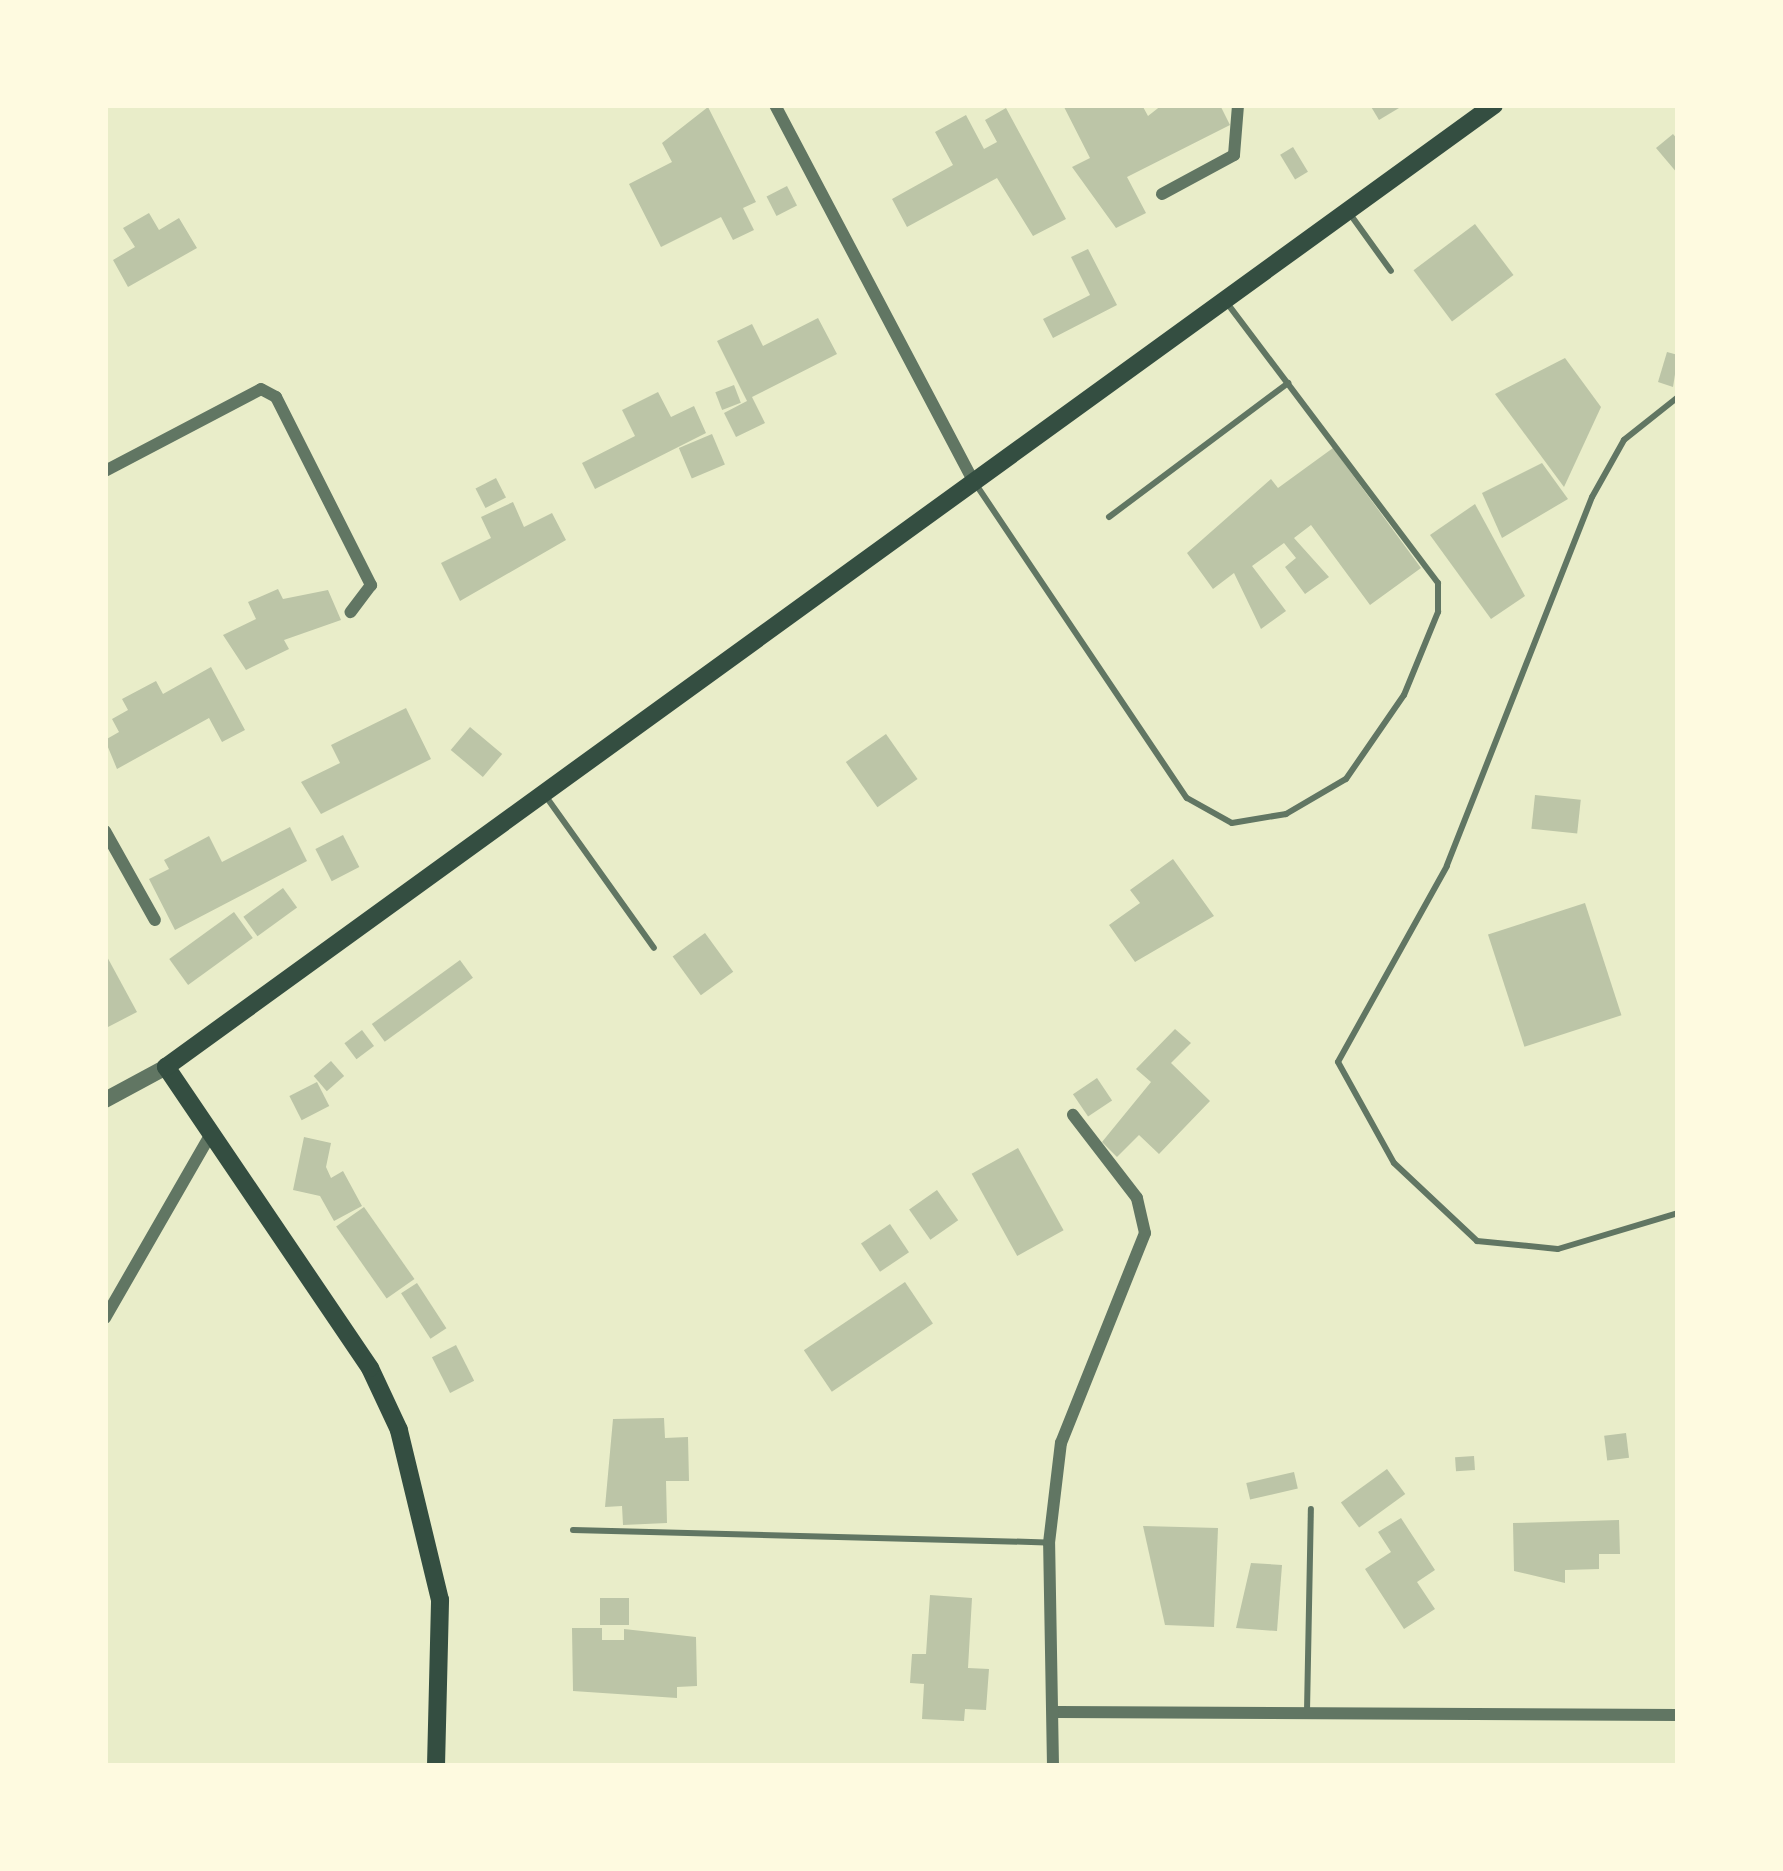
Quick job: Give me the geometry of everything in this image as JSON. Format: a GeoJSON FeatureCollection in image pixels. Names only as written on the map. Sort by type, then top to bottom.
{"type":"FeatureCollection","features":[{"type":"Feature","properties":{"kind":"main road"},"geometry":{"type":"LineString","coordinates":[[436,1766],[440,1600],[399,1430],[166,1067],[1220,295],[1494,105]]}},
{"type":"Feature","properties":{"kind":"street"},"geometry":{"type":"LineString","coordinates":[[775,105],[971,476]]}},
{"type":"Feature","properties":{"kind":"street"},"geometry":{"type":"LineString","coordinates":[[1162,194],[1234,155],[1238,105]]}},
{"type":"Feature","properties":{"kind":"street"},"geometry":{"type":"LineString","coordinates":[[105,471],[261,389],[276,397],[371,586],[351,612]]}},
{"type":"Feature","properties":{"kind":"street"},"geometry":{"type":"LineString","coordinates":[[105,831],[155,920]]}},
{"type":"Feature","properties":{"kind":"street"},"geometry":{"type":"LineString","coordinates":[[105,1100],[166,1067]]}},
{"type":"Feature","properties":{"kind":"street"},"geometry":{"type":"LineString","coordinates":[[1053,1766],[1058,1712],[1049,1543],[1061,1443],[1145,1234],[1137,1198],[1073,1115]]}},
{"type":"Feature","properties":{"kind":"street"},"geometry":{"type":"LineString","coordinates":[[105,1318],[211,1134]]}},
{"type":"Feature","properties":{"kind":"street"},"geometry":{"type":"LineString","coordinates":[[1058,1712],[1678,1714]]}},
{"type":"Feature","properties":{"kind":"lane"},"geometry":{"type":"LineString","coordinates":[[1344,206],[1391,271]]}},
{"type":"Feature","properties":{"kind":"lane"},"geometry":{"type":"LineString","coordinates":[[971,476],[1187,798],[1232,823],[1286,814],[1378,746],[1440,596],[1431,567],[1220,295]]}},
{"type":"Feature","properties":{"kind":"lane"},"geometry":{"type":"LineString","coordinates":[[1109,517],[1288,383]]}},
{"type":"Feature","properties":{"kind":"lane"},"geometry":{"type":"LineString","coordinates":[[1678,397],[1624,440],[1592,497],[1447,866],[1338,1062],[1394,1163],[1477,1241],[1558,1249],[1678,1214]]}},
{"type":"Feature","properties":{"kind":"lane"},"geometry":{"type":"LineString","coordinates":[[542,790],[654,948]]}},
{"type":"Feature","properties":{"kind":"lane"},"geometry":{"type":"LineString","coordinates":[[1307,1712],[1312,1509]]}},
{"type":"Feature","properties":{"kind":"lane"},"geometry":{"type":"LineString","coordinates":[[573,1530],[1049,1543]]}},
{"type":"Feature","properties":{"kind":"building"},"geometry":{"type":"Polygon","coordinates":[[[1063,105],[1142,105],[1148,116],[1162,105],[1220,105],[1230,125],[1127,177],[1146,213],[1116,228],[1072,167],[1090,158],[1063,105]]]}},
{"type":"Feature","properties":{"kind":"building"},"geometry":{"type":"Polygon","coordinates":[[[1370,105],[1404,105],[1379,120],[1370,105]]]}},
{"type":"Feature","properties":{"kind":"building"},"geometry":{"type":"Polygon","coordinates":[[[708,107],[756,202],[743,208],[754,230],[733,240],[721,217],[661,247],[629,184],[672,162],[662,143],[708,107]]]}},
{"type":"Feature","properties":{"kind":"building"},"geometry":{"type":"Polygon","coordinates":[[[1006,108],[1066,219],[1033,236],[997,178],[907,227],[892,199],[953,165],[935,132],[966,115],[984,149],[997,142],[985,120],[1006,108]]]}},
{"type":"Feature","properties":{"kind":"building"},"geometry":{"type":"Polygon","coordinates":[[[1673,134],[1678,140],[1678,174],[1656,148],[1673,134]]]}},
{"type":"Feature","properties":{"kind":"building"},"geometry":{"type":"Polygon","coordinates":[[[1293,147],[1308,172],[1295,180],[1280,155],[1293,147]]]}},
{"type":"Feature","properties":{"kind":"building"},"geometry":{"type":"Polygon","coordinates":[[[787,186],[797,206],[776,216],[767,196],[787,186]]]}},
{"type":"Feature","properties":{"kind":"building"},"geometry":{"type":"Polygon","coordinates":[[[149,213],[159,230],[179,218],[197,248],[128,287],[113,260],[135,247],[123,228],[149,213]]]}},
{"type":"Feature","properties":{"kind":"building"},"geometry":{"type":"Polygon","coordinates":[[[1475,224],[1514,275],[1452,321],[1414,270],[1475,224]]]}},
{"type":"Feature","properties":{"kind":"building"},"geometry":{"type":"Polygon","coordinates":[[[1088,249],[1117,305],[1053,338],[1043,319],[1090,295],[1071,257],[1088,249]]]}},
{"type":"Feature","properties":{"kind":"building"},"geometry":{"type":"Polygon","coordinates":[[[818,318],[837,354],[752,397],[765,423],[736,437],[724,413],[747,401],[717,341],[752,324],[763,346],[818,318]]]}},
{"type":"Feature","properties":{"kind":"building"},"geometry":{"type":"Polygon","coordinates":[[[1667,352],[1678,355],[1673,387],[1658,382],[1667,352]]]}},
{"type":"Feature","properties":{"kind":"building"},"geometry":{"type":"Polygon","coordinates":[[[1565,358],[1601,407],[1564,487],[1495,394],[1565,358]]]}},
{"type":"Feature","properties":{"kind":"building"},"geometry":{"type":"Polygon","coordinates":[[[734,385],[741,403],[722,410],[715,392],[734,385]]]}},
{"type":"Feature","properties":{"kind":"building"},"geometry":{"type":"Polygon","coordinates":[[[658,392],[671,417],[694,406],[706,433],[595,489],[582,463],[635,436],[622,410],[658,392]]]}},
{"type":"Feature","properties":{"kind":"building"},"geometry":{"type":"Polygon","coordinates":[[[712,434],[725,464],[692,478],[679,448],[712,434]]]}},
{"type":"Feature","properties":{"kind":"building"},"geometry":{"type":"Polygon","coordinates":[[[1333,448],[1421,568],[1370,605],[1311,525],[1294,538],[1329,577],[1305,594],[1285,567],[1296,558],[1284,543],[1252,566],[1286,611],[1261,629],[1234,573],[1213,589],[1187,553],[1271,479],[1278,488],[1333,448]]]}},
{"type":"Feature","properties":{"kind":"building"},"geometry":{"type":"Polygon","coordinates":[[[1542,463],[1568,499],[1502,538],[1482,493],[1542,463]]]}},
{"type":"Feature","properties":{"kind":"building"},"geometry":{"type":"Polygon","coordinates":[[[496,478],[506,498],[485,508],[476,488],[496,478]]]}},
{"type":"Feature","properties":{"kind":"building"},"geometry":{"type":"Polygon","coordinates":[[[513,502],[524,527],[552,513],[566,540],[460,601],[441,563],[491,538],[481,517],[513,502]]]}},
{"type":"Feature","properties":{"kind":"building"},"geometry":{"type":"Polygon","coordinates":[[[1475,504],[1525,596],[1491,619],[1430,535],[1475,504]]]}},
{"type":"Feature","properties":{"kind":"building"},"geometry":{"type":"Polygon","coordinates":[[[278,589],[283,599],[328,590],[341,620],[284,640],[289,649],[246,670],[223,635],[256,619],[248,602],[278,589]]]}},
{"type":"Feature","properties":{"kind":"building"},"geometry":{"type":"Polygon","coordinates":[[[211,667],[245,730],[222,742],[209,718],[117,769],[105,740],[119,732],[112,719],[128,710],[122,699],[156,681],[163,694],[211,667]]]}},
{"type":"Feature","properties":{"kind":"building"},"geometry":{"type":"Polygon","coordinates":[[[406,708],[431,759],[321,814],[301,782],[340,763],[331,745],[406,708]]]}},
{"type":"Feature","properties":{"kind":"building"},"geometry":{"type":"Polygon","coordinates":[[[470,727],[502,754],[483,777],[451,750],[470,727]]]}},
{"type":"Feature","properties":{"kind":"building"},"geometry":{"type":"Polygon","coordinates":[[[886,734],[918,779],[877,807],[846,762],[886,734]]]}},
{"type":"Feature","properties":{"kind":"building"},"geometry":{"type":"Polygon","coordinates":[[[1535,795],[1581,800],[1577,834],[1531,829],[1535,795]]]}},
{"type":"Feature","properties":{"kind":"building"},"geometry":{"type":"Polygon","coordinates":[[[290,827],[307,861],[175,930],[149,879],[169,869],[164,860],[209,836],[222,862],[290,827]]]}},
{"type":"Feature","properties":{"kind":"building"},"geometry":{"type":"Polygon","coordinates":[[[343,835],[359,867],[332,881],[315,849],[343,835]]]}},
{"type":"Feature","properties":{"kind":"building"},"geometry":{"type":"Polygon","coordinates":[[[1173,859],[1214,916],[1135,962],[1109,925],[1140,903],[1130,890],[1173,859]]]}},
{"type":"Feature","properties":{"kind":"building"},"geometry":{"type":"Polygon","coordinates":[[[283,888],[297,907],[257,936],[243,917],[283,888]]]}},
{"type":"Feature","properties":{"kind":"building"},"geometry":{"type":"Polygon","coordinates":[[[1585,903],[1621,1015],[1524,1047],[1488,935],[1585,903]]]}},
{"type":"Feature","properties":{"kind":"building"},"geometry":{"type":"Polygon","coordinates":[[[234,912],[253,938],[188,985],[169,959],[234,912]]]}},
{"type":"Feature","properties":{"kind":"building"},"geometry":{"type":"Polygon","coordinates":[[[705,933],[733,972],[701,995],[673,957],[705,933]]]}},
{"type":"Feature","properties":{"kind":"building"},"geometry":{"type":"Polygon","coordinates":[[[105,953],[137,1012],[108,1027],[105,1022],[105,953]]]}},
{"type":"Feature","properties":{"kind":"building"},"geometry":{"type":"Polygon","coordinates":[[[460,960],[473,978],[385,1042],[372,1024],[460,960]]]}},
{"type":"Feature","properties":{"kind":"building"},"geometry":{"type":"Polygon","coordinates":[[[1175,1029],[1191,1043],[1171,1063],[1210,1101],[1159,1154],[1139,1135],[1117,1157],[1102,1142],[1151,1082],[1136,1069],[1175,1029]]]}},
{"type":"Feature","properties":{"kind":"building"},"geometry":{"type":"Polygon","coordinates":[[[362,1030],[374,1046],[356,1059],[344,1043],[362,1030]]]}},
{"type":"Feature","properties":{"kind":"building"},"geometry":{"type":"Polygon","coordinates":[[[331,1061],[344,1076],[327,1091],[314,1076],[331,1061]]]}},
{"type":"Feature","properties":{"kind":"building"},"geometry":{"type":"Polygon","coordinates":[[[1097,1078],[1112,1100],[1088,1117],[1073,1094],[1097,1078]]]}},
{"type":"Feature","properties":{"kind":"building"},"geometry":{"type":"Polygon","coordinates":[[[317,1082],[329,1106],[302,1120],[289,1096],[317,1082]]]}},
{"type":"Feature","properties":{"kind":"building"},"geometry":{"type":"Polygon","coordinates":[[[304,1137],[331,1143],[326,1167],[331,1178],[343,1171],[362,1206],[334,1221],[320,1196],[293,1190],[304,1137]]]}},
{"type":"Feature","properties":{"kind":"building"},"geometry":{"type":"Polygon","coordinates":[[[1018,1148],[1064,1230],[1017,1256],[972,1174],[1018,1148]]]}},
{"type":"Feature","properties":{"kind":"building"},"geometry":{"type":"Polygon","coordinates":[[[937,1190],[958,1220],[930,1240],[909,1210],[937,1190]]]}},
{"type":"Feature","properties":{"kind":"building"},"geometry":{"type":"Polygon","coordinates":[[[364,1207],[414,1279],[387,1299],[336,1227],[364,1207]]]}},
{"type":"Feature","properties":{"kind":"building"},"geometry":{"type":"Polygon","coordinates":[[[890,1224],[909,1252],[880,1272],[861,1244],[890,1224]]]}},
{"type":"Feature","properties":{"kind":"building"},"geometry":{"type":"Polygon","coordinates":[[[905,1282],[933,1323],[832,1392],[804,1350],[905,1282]]]}},
{"type":"Feature","properties":{"kind":"building"},"geometry":{"type":"Polygon","coordinates":[[[417,1283],[446,1328],[430,1339],[401,1293],[417,1283]]]}},
{"type":"Feature","properties":{"kind":"building"},"geometry":{"type":"Polygon","coordinates":[[[456,1345],[474,1381],[450,1393],[432,1357],[456,1345]]]}},
{"type":"Feature","properties":{"kind":"building"},"geometry":{"type":"Polygon","coordinates":[[[664,1418],[665,1438],[688,1437],[689,1481],[666,1481],[667,1523],[623,1525],[622,1506],[605,1507],[613,1419],[664,1418]]]}},
{"type":"Feature","properties":{"kind":"building"},"geometry":{"type":"Polygon","coordinates":[[[1626,1433],[1629,1458],[1607,1460],[1604,1436],[1626,1433]]]}},
{"type":"Feature","properties":{"kind":"building"},"geometry":{"type":"Polygon","coordinates":[[[1474,1456],[1475,1470],[1456,1471],[1455,1457],[1474,1456]]]}},
{"type":"Feature","properties":{"kind":"building"},"geometry":{"type":"Polygon","coordinates":[[[1387,1469],[1405,1494],[1359,1528],[1341,1503],[1387,1469]]]}},
{"type":"Feature","properties":{"kind":"building"},"geometry":{"type":"Polygon","coordinates":[[[1294,1472],[1298,1489],[1250,1500],[1246,1483],[1294,1472]]]}},
{"type":"Feature","properties":{"kind":"building"},"geometry":{"type":"Polygon","coordinates":[[[1401,1518],[1435,1570],[1417,1582],[1435,1609],[1404,1629],[1365,1569],[1391,1552],[1378,1532],[1401,1518]]]}},
{"type":"Feature","properties":{"kind":"building"},"geometry":{"type":"Polygon","coordinates":[[[1619,1520],[1620,1554],[1599,1554],[1599,1569],[1565,1570],[1565,1583],[1514,1571],[1513,1523],[1619,1520]]]}},
{"type":"Feature","properties":{"kind":"building"},"geometry":{"type":"Polygon","coordinates":[[[1143,1526],[1218,1528],[1214,1627],[1165,1625],[1143,1526]]]}},
{"type":"Feature","properties":{"kind":"building"},"geometry":{"type":"Polygon","coordinates":[[[1251,1563],[1282,1565],[1277,1631],[1236,1628],[1251,1563]]]}},
{"type":"Feature","properties":{"kind":"building"},"geometry":{"type":"Polygon","coordinates":[[[930,1595],[972,1598],[968,1668],[989,1669],[986,1710],[965,1709],[964,1721],[922,1719],[924,1684],[910,1683],[912,1654],[926,1654],[930,1595]]]}},
{"type":"Feature","properties":{"kind":"building"},"geometry":{"type":"Polygon","coordinates":[[[600,1598],[629,1598],[629,1625],[600,1625],[600,1598]]]}},
{"type":"Feature","properties":{"kind":"building"},"geometry":{"type":"Polygon","coordinates":[[[572,1628],[602,1628],[602,1640],[624,1640],[624,1629],[696,1637],[697,1686],[677,1687],[677,1698],[573,1691],[572,1628]]]}}]}
